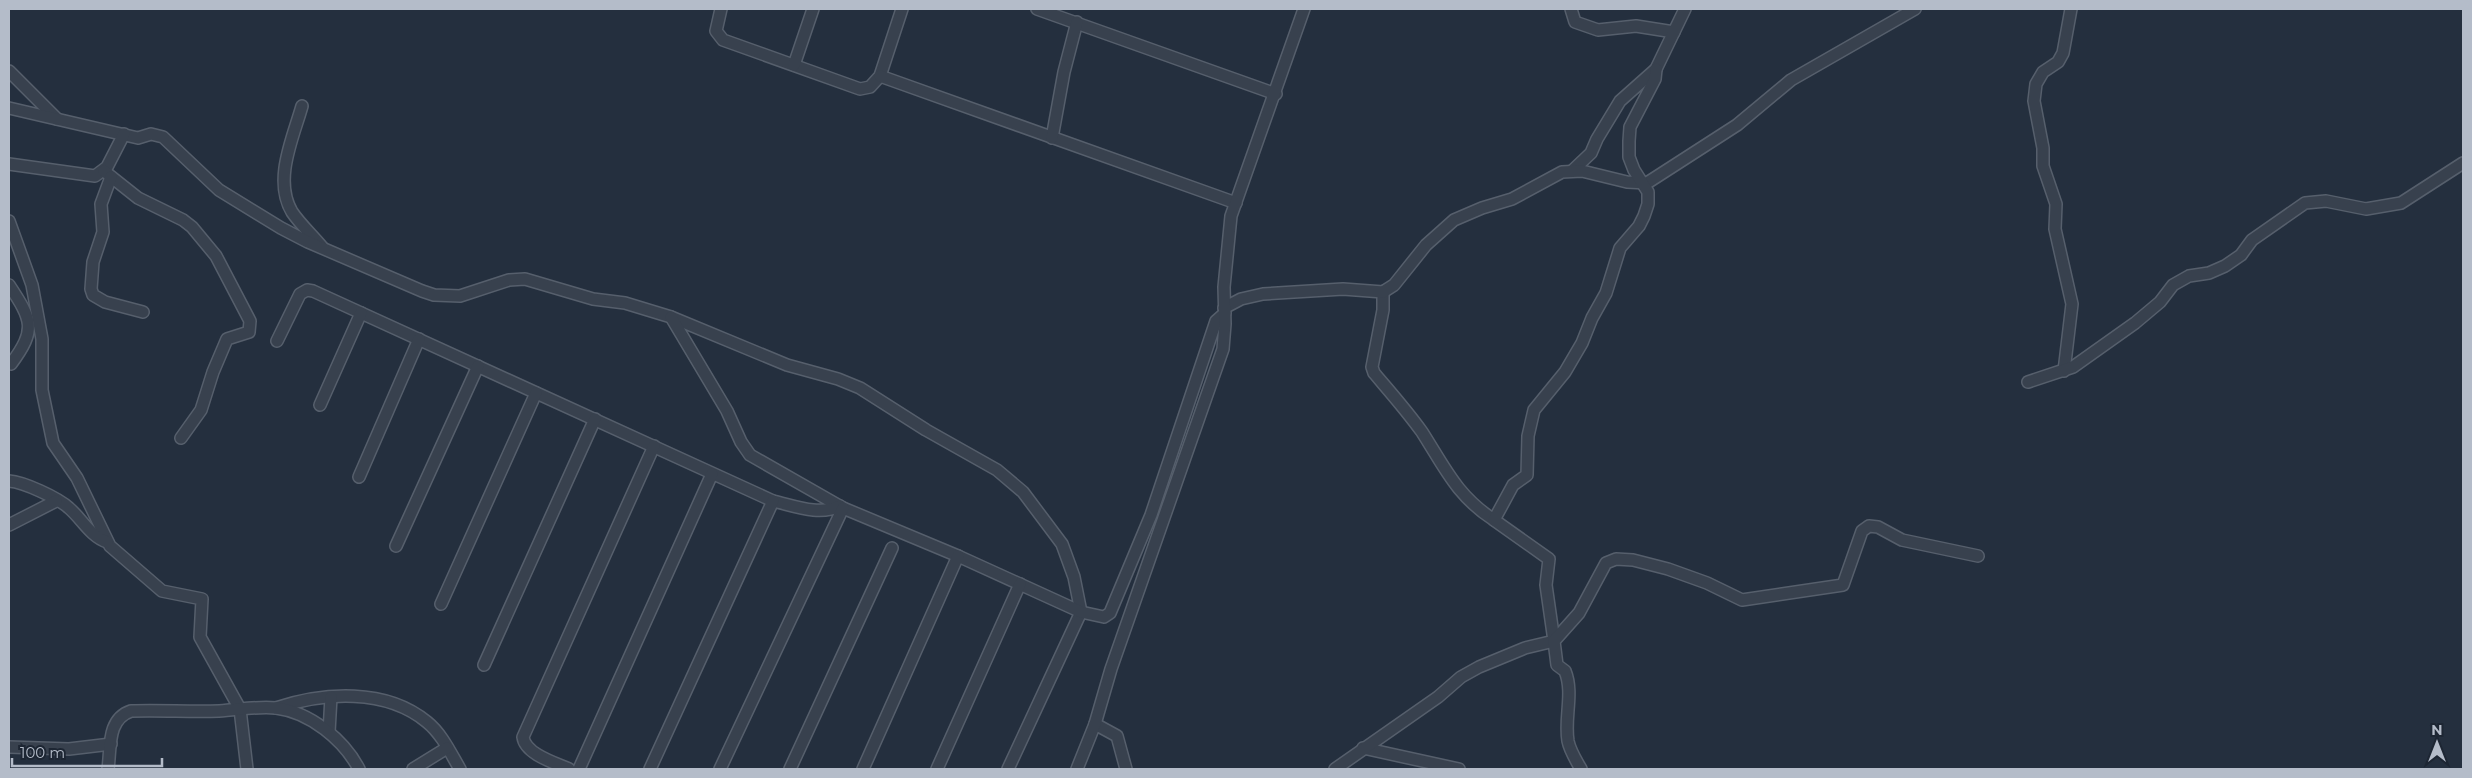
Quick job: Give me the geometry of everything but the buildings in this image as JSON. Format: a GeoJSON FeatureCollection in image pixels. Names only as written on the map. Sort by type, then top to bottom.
{"type":"FeatureCollection","features":[{"type":"Feature","properties":{"kind":"street"},"geometry":{"type":"LineString","coordinates":[[721,9],[716,31],[723,40],[860,89],[870,87],[880,76],[902,9]]}},
{"type":"Feature","properties":{"kind":"street"},"geometry":{"type":"LineString","coordinates":[[794,65],[814,9]]}},
{"type":"Feature","properties":{"kind":"street"},"geometry":{"type":"LineString","coordinates":[[1037,9],[1276,94]]}},
{"type":"Feature","properties":{"kind":"street"},"geometry":{"type":"LineString","coordinates":[[1078,769],[1095,724],[1114,659],[1220,358],[1225,334],[1228,240],[1236,203],[1276,94],[1304,9]]}},
{"type":"Feature","properties":{"kind":"street"},"geometry":{"type":"LineString","coordinates":[[1571,9],[1575,22],[1598,30],[1636,26],[1674,32]]}},
{"type":"Feature","properties":{"kind":"street"},"geometry":{"type":"LineString","coordinates":[[1494,520],[1513,485],[1528,475],[1528,436],[1534,410],[1565,372],[1582,343],[1592,318],[1606,293],[1620,248],[1639,226],[1644,216],[1648,195],[1644,183],[1638,179],[1629,157],[1630,134],[1634,119],[1655,79],[1656,69],[1685,9]]}},
{"type":"Feature","properties":{"kind":"street"},"geometry":{"type":"LineString","coordinates":[[671,317],[727,411],[741,442],[750,455],[842,507],[958,556],[1081,612],[1104,617],[1110,613],[1151,515],[1216,321],[1225,310],[1241,299],[1263,294],[1343,289],[1383,292],[1394,285],[1426,245],[1454,220],[1482,208],[1512,199],[1562,172],[1572,171],[1644,183],[1652,180],[1737,125],[1792,80],[1914,9]]}},
{"type":"Feature","properties":{"kind":"street"},"geometry":{"type":"LineString","coordinates":[[2064,370],[2072,320],[2072,304],[2055,229],[2056,204],[2043,166],[2043,148],[2034,101],[2036,84],[2043,72],[2058,62],[2063,53],[2071,9]]}},
{"type":"Feature","properties":{"kind":"street"},"geometry":{"type":"LineString","coordinates":[[1052,138],[1064,72],[1077,22]]}},
{"type":"Feature","properties":{"kind":"street"},"geometry":{"type":"LineString","coordinates":[[1572,171],[1591,153],[1620,101],[1656,69]]}},
{"type":"Feature","properties":{"kind":"street"},"geometry":{"type":"LineString","coordinates":[[9,71],[57,119]]}},
{"type":"Feature","properties":{"kind":"street"},"geometry":{"type":"LineString","coordinates":[[880,76],[1236,203]]}},
{"type":"Feature","properties":{"kind":"street"},"geometry":{"type":"LineString","coordinates":[[302,106],[286,167],[284,190],[292,212],[324,249]]}},
{"type":"Feature","properties":{"kind":"street"},"geometry":{"type":"LineString","coordinates":[[9,108],[138,138],[151,134],[163,137],[219,190],[281,228],[324,249],[434,296],[460,296],[509,280],[525,279],[593,299],[625,303],[671,317],[787,365],[855,386],[997,470],[1023,492],[1062,544],[1074,577],[1081,612],[1008,769]]}},
{"type":"Feature","properties":{"kind":"street"},"geometry":{"type":"LineString","coordinates":[[124,134],[108,174],[101,204],[104,227],[93,262],[91,289],[97,299],[143,312]]}},
{"type":"Feature","properties":{"kind":"street"},"geometry":{"type":"LineString","coordinates":[[2028,382],[2073,367],[2135,323],[2160,302],[2173,285],[2189,276],[2208,273],[2225,266],[2241,255],[2252,240],[2305,204],[2326,201],[2366,209],[2401,202],[2463,163]]}},
{"type":"Feature","properties":{"kind":"street"},"geometry":{"type":"LineString","coordinates":[[9,164],[90,176],[108,174],[143,200],[183,220],[192,227],[216,256],[250,321],[249,332],[227,340],[213,372],[201,410],[181,438]]}},
{"type":"Feature","properties":{"kind":"street"},"geometry":{"type":"LineString","coordinates":[[9,226],[31,280],[42,339],[42,390],[54,443],[76,477],[107,542],[117,554],[154,582],[162,591],[202,598],[200,637],[240,709],[247,769]]}},
{"type":"Feature","properties":{"kind":"street"},"geometry":{"type":"LineString","coordinates":[[9,285],[24,307],[28,326],[26,344],[11,364]]}},
{"type":"Feature","properties":{"kind":"street"},"geometry":{"type":"LineString","coordinates":[[277,341],[302,292],[313,291],[773,501],[820,511],[842,507]]}},
{"type":"Feature","properties":{"kind":"street"},"geometry":{"type":"LineString","coordinates":[[1383,292],[1383,310],[1372,367],[1374,373],[1402,403],[1442,468],[1462,494],[1477,509],[1549,559],[1546,585],[1557,666],[1565,671],[1569,683],[1568,740],[1570,749],[1581,769]]}},
{"type":"Feature","properties":{"kind":"street"},"geometry":{"type":"LineString","coordinates":[[320,405],[361,313]]}},
{"type":"Feature","properties":{"kind":"street"},"geometry":{"type":"LineString","coordinates":[[28,326],[42,339]]}},
{"type":"Feature","properties":{"kind":"street"},"geometry":{"type":"LineString","coordinates":[[359,477],[419,340]]}},
{"type":"Feature","properties":{"kind":"street"},"geometry":{"type":"LineString","coordinates":[[396,546],[478,366]]}},
{"type":"Feature","properties":{"kind":"street"},"geometry":{"type":"LineString","coordinates":[[441,604],[536,393]]}},
{"type":"Feature","properties":{"kind":"street"},"geometry":{"type":"LineString","coordinates":[[484,665],[595,419]]}},
{"type":"Feature","properties":{"kind":"street"},"geometry":{"type":"LineString","coordinates":[[569,769],[542,756],[525,745],[522,737],[654,446]]}},
{"type":"Feature","properties":{"kind":"street"},"geometry":{"type":"LineString","coordinates":[[579,769],[712,474]]}},
{"type":"Feature","properties":{"kind":"street"},"geometry":{"type":"LineString","coordinates":[[9,480],[32,488],[69,508],[92,533],[107,542]]}},
{"type":"Feature","properties":{"kind":"street"},"geometry":{"type":"LineString","coordinates":[[9,525],[56,501]]}},
{"type":"Feature","properties":{"kind":"street"},"geometry":{"type":"LineString","coordinates":[[650,769],[773,501]]}},
{"type":"Feature","properties":{"kind":"street"},"geometry":{"type":"LineString","coordinates":[[720,769],[842,507]]}},
{"type":"Feature","properties":{"kind":"street"},"geometry":{"type":"LineString","coordinates":[[1335,769],[1479,667],[1525,648],[1554,641],[1578,613],[1606,563],[1616,559],[1633,560],[1682,574],[1742,600],[1843,585],[1862,531],[1869,526],[1878,527],[1902,540],[1978,556]]}},
{"type":"Feature","properties":{"kind":"street"},"geometry":{"type":"LineString","coordinates":[[790,769],[892,548]]}},
{"type":"Feature","properties":{"kind":"street"},"geometry":{"type":"LineString","coordinates":[[863,769],[958,556]]}},
{"type":"Feature","properties":{"kind":"street"},"geometry":{"type":"LineString","coordinates":[[937,769],[1020,584]]}},
{"type":"Feature","properties":{"kind":"street"},"geometry":{"type":"LineString","coordinates":[[329,732],[331,696]]}},
{"type":"Feature","properties":{"kind":"street"},"geometry":{"type":"LineString","coordinates":[[108,769],[117,719],[132,712],[275,708],[294,702],[331,696],[370,698],[399,706],[428,723],[460,769]]}},
{"type":"Feature","properties":{"kind":"street"},"geometry":{"type":"LineString","coordinates":[[275,708],[308,719],[329,732],[342,745],[359,769]]}},
{"type":"Feature","properties":{"kind":"street"},"geometry":{"type":"LineString","coordinates":[[1095,724],[1117,736],[1126,769]]}},
{"type":"Feature","properties":{"kind":"street"},"geometry":{"type":"LineString","coordinates":[[9,747],[69,749],[111,744]]}},
{"type":"Feature","properties":{"kind":"street"},"geometry":{"type":"LineString","coordinates":[[413,769],[447,748]]}},
{"type":"Feature","properties":{"kind":"street"},"geometry":{"type":"LineString","coordinates":[[1363,748],[1460,769]]}}]}
